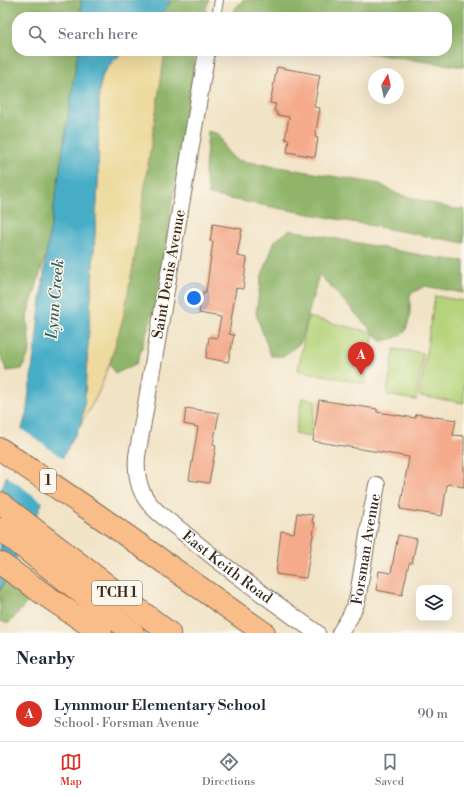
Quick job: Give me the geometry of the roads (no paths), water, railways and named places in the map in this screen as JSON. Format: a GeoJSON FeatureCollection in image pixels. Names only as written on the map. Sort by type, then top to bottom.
{"type":"FeatureCollection","features":[{"type":"Feature","properties":{"kind":"highway","name":"1"},"geometry":{"type":"LineString","coordinates":[[0,449],[96,514],[264,633]]}},
{"type":"Feature","properties":{"kind":"highway","name":"TCH 1"},"geometry":{"type":"LineString","coordinates":[[0,503],[133,633]]}},
{"type":"Feature","properties":{"kind":"highway","name":"TCH 1"},"geometry":{"type":"LineString","coordinates":[[0,529],[58,560],[169,633]]}},
{"type":"Feature","properties":{"kind":"highway"},"geometry":{"type":"LineString","coordinates":[[0,563],[101,633]]}},
{"type":"Feature","properties":{"kind":"street","name":"Saint Denis Avenue"},"geometry":{"type":"LineString","coordinates":[[144,495],[139,486],[137,476],[137,456],[206,56]]}},
{"type":"Feature","properties":{"kind":"street","name":"Forsman Avenue"},"geometry":{"type":"LineString","coordinates":[[340,633],[350,617],[357,601],[377,485]]}},
{"type":"Feature","properties":{"kind":"street","name":"East Keith Road"},"geometry":{"type":"LineString","coordinates":[[144,495],[158,512],[203,548],[317,633]]}},
{"type":"Feature","properties":{"kind":"lane"},"geometry":{"type":"LineString","coordinates":[[217,12],[220,0]]}},
{"type":"Feature","properties":{"kind":"water"},"geometry":{"type":"Polygon","coordinates":[[[81,0],[171,0],[163,12],[81,12],[81,0]]]}},
{"type":"Feature","properties":{"kind":"water","name":"Lynn Creek"},"geometry":{"type":"Polygon","coordinates":[[[77,56],[119,56],[103,74],[99,91],[98,185],[84,408],[80,426],[57,467],[37,515],[0,591],[0,494],[13,459],[26,415],[46,255],[77,56]]]}},
{"type":"Feature","properties":{"kind":"place","name":"Lynnmour Elementary School"},"geometry":{"type":"Point","coordinates":[361,375]}}]}
